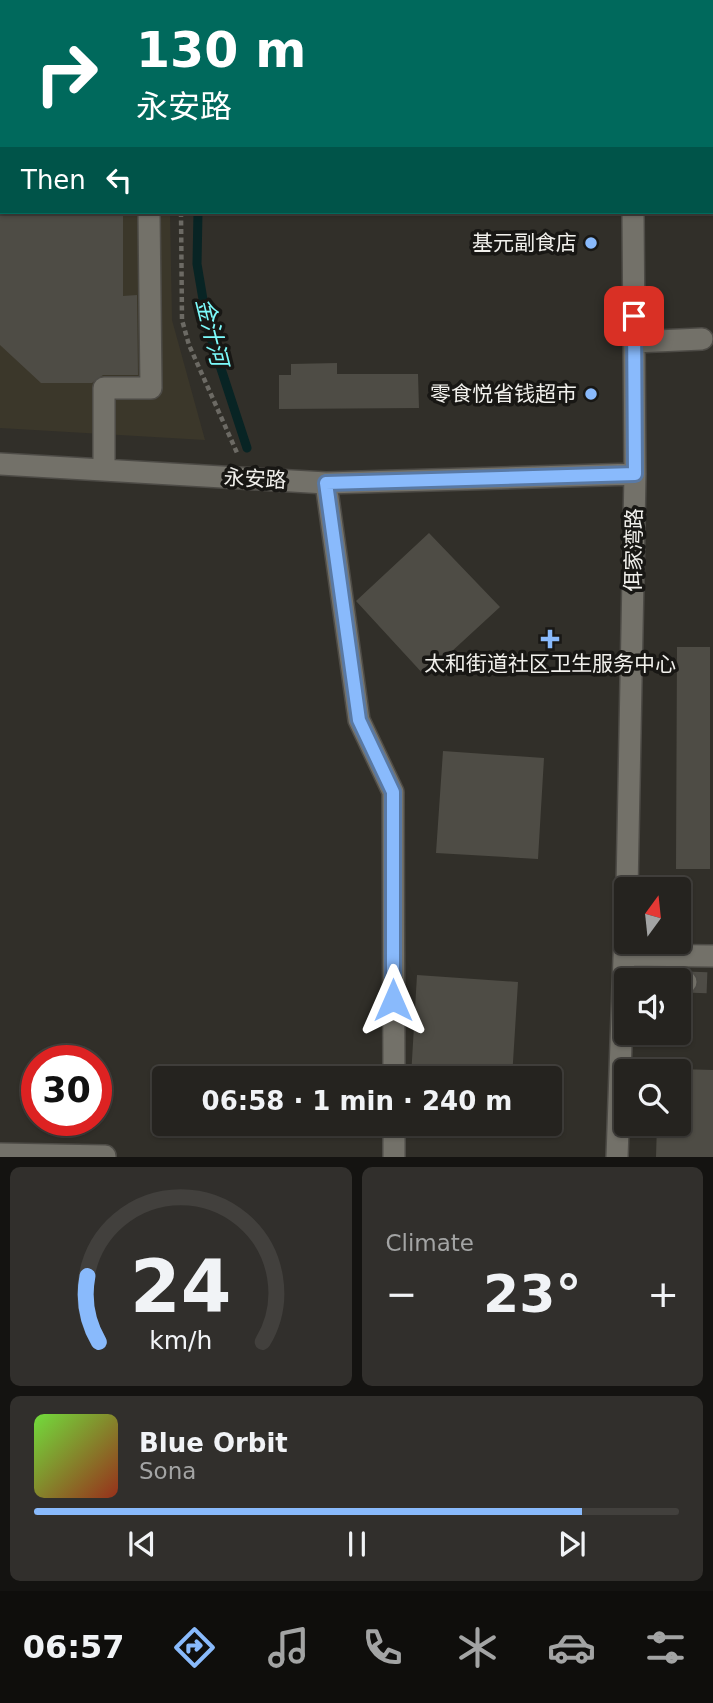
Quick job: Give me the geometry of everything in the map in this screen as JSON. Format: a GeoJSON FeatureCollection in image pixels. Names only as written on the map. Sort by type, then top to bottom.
{"type":"FeatureCollection","features":[{"type":"Feature","properties":{"kind":"street"},"geometry":{"type":"LineString","coordinates":[[104,470],[104,388],[151,388],[149,214]]}},
{"type":"Feature","properties":{"kind":"street","name":"佴家湾路"},"geometry":{"type":"LineString","coordinates":[[627,877],[635,474],[633,214]]}},
{"type":"Feature","properties":{"kind":"street"},"geometry":{"type":"LineString","coordinates":[[634,342],[702,339]]}},
{"type":"Feature","properties":{"kind":"street","name":"永安路"},"geometry":{"type":"LineString","coordinates":[[0,464],[326,483],[635,474]]}},
{"type":"Feature","properties":{"kind":"street"},"geometry":{"type":"LineString","coordinates":[[326,483],[359,720],[393,792],[394,1066]]}},
{"type":"Feature","properties":{"kind":"street"},"geometry":{"type":"LineString","coordinates":[[691,941],[713,942]]}},
{"type":"Feature","properties":{"kind":"street"},"geometry":{"type":"LineString","coordinates":[[691,953],[713,956]]}},
{"type":"Feature","properties":{"kind":"street"},"geometry":{"type":"LineString","coordinates":[[617,1157],[623,1045]]}},
{"type":"Feature","properties":{"kind":"street"},"geometry":{"type":"LineString","coordinates":[[394,1136],[394,1157]]}},
{"type":"Feature","properties":{"kind":"street"},"geometry":{"type":"LineString","coordinates":[[0,1154],[105,1156]]}},
{"type":"Feature","properties":{"kind":"path"},"geometry":{"type":"LineString","coordinates":[[181,214],[182,320],[189,345],[238,452],[239,478]]}},
{"type":"Feature","properties":{"kind":"shaded area"},"geometry":{"type":"Polygon","coordinates":[[[0,214],[170,214],[172,320],[205,440],[0,428],[0,214]]]}},
{"type":"Feature","properties":{"kind":"building"},"geometry":{"type":"Polygon","coordinates":[[[0,214],[123,214],[123,296],[137,295],[138,375],[103,375],[92,383],[41,383],[0,345],[0,214]]]}},
{"type":"Feature","properties":{"kind":"building"},"geometry":{"type":"Polygon","coordinates":[[[337,363],[337,374],[418,374],[419,408],[279,409],[279,375],[291,375],[291,364],[337,363]]]}},
{"type":"Feature","properties":{"kind":"building"},"geometry":{"type":"Polygon","coordinates":[[[429,533],[500,607],[425,676],[356,601],[429,533]]]}},
{"type":"Feature","properties":{"kind":"building"},"geometry":{"type":"Polygon","coordinates":[[[677,647],[710,647],[710,869],[676,869],[677,647]]]}},
{"type":"Feature","properties":{"kind":"building"},"geometry":{"type":"Polygon","coordinates":[[[443,751],[544,758],[538,859],[436,853],[443,751]]]}},
{"type":"Feature","properties":{"kind":"building"},"geometry":{"type":"Polygon","coordinates":[[[417,975],[518,982],[513,1066],[412,1066],[417,975]]]}},
{"type":"Feature","properties":{"kind":"building"},"geometry":{"type":"Polygon","coordinates":[[[691,1069],[713,1070],[713,1157],[656,1157],[657,1136],[691,1136],[691,1069]]]}},
{"type":"Feature","properties":{"kind":"waterway","name":"金汁河"},"geometry":{"type":"LineString","coordinates":[[198,214],[197,264],[208,329],[247,448]]}},
{"type":"Feature","properties":{"kind":"tunnel"},"geometry":{"type":"LineString","coordinates":[[691,982],[713,983]]}},
{"type":"Feature","properties":{"kind":"place","name":"基元副食店"},"geometry":{"type":"Point","coordinates":[591,243]}},
{"type":"Feature","properties":{"kind":"place","name":"零食悦省钱超市"},"geometry":{"type":"Point","coordinates":[591,394]}},
{"type":"Feature","properties":{"kind":"place","name":"太和街道社区卫生服务中心"},"geometry":{"type":"Point","coordinates":[550,639]}},
{"type":"Feature","properties":{"kind":"route"},"geometry":{"type":"LineString","coordinates":[[393,1000],[393,792],[359,720],[326,483],[635,474],[634,316]]}}]}
